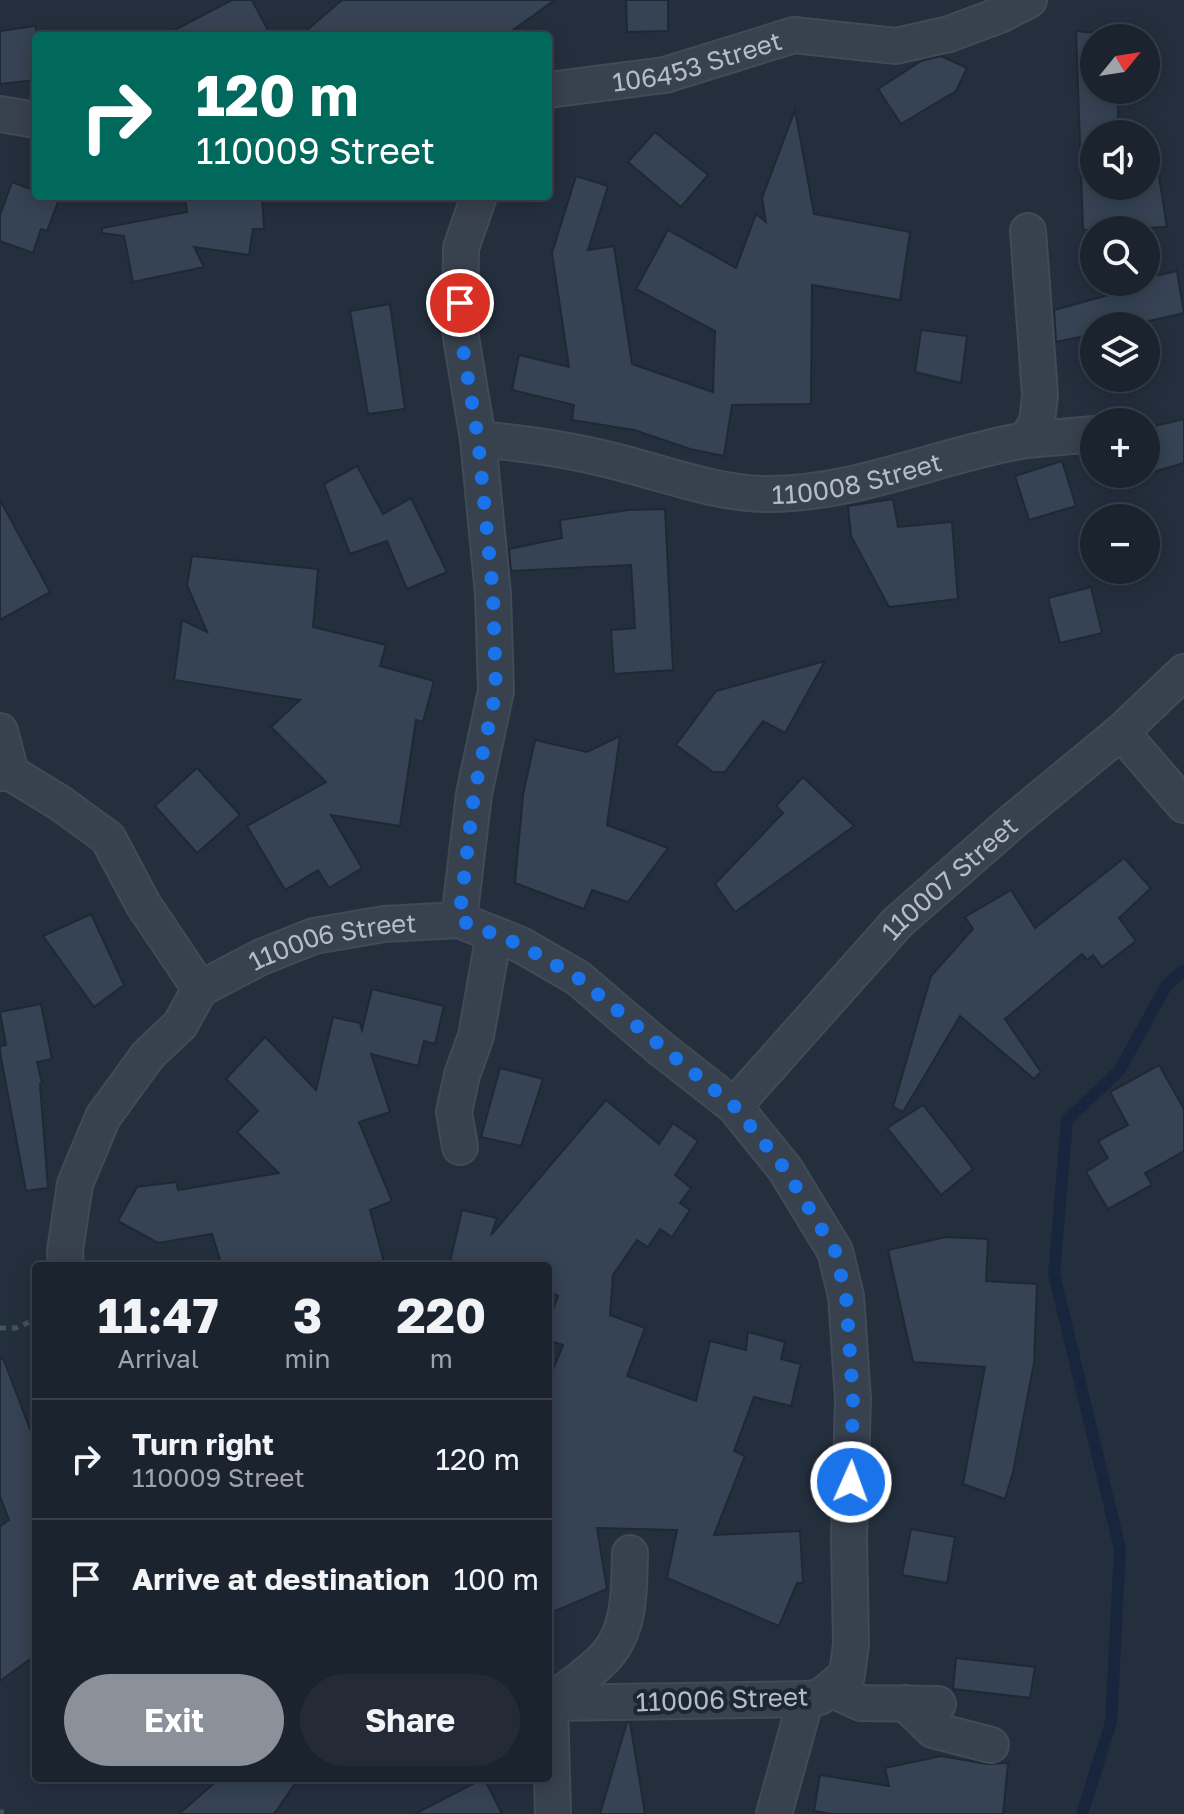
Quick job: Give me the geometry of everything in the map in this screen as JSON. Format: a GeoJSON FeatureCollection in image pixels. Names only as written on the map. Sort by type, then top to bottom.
{"type":"FeatureCollection","features":[{"type":"Feature","properties":{"kind":"street","name":"106453 Street"},"geometry":{"type":"LineString","coordinates":[[552,89],[665,75],[794,35],[896,46],[949,34],[1000,15],[1029,0]]}},
{"type":"Feature","properties":{"kind":"street"},"geometry":{"type":"LineString","coordinates":[[0,114],[32,119]]}},
{"type":"Feature","properties":{"kind":"street"},"geometry":{"type":"LineString","coordinates":[[459,920],[474,794],[496,691],[493,594],[478,439],[460,331],[461,248],[478,200]]}},
{"type":"Feature","properties":{"kind":"street"},"geometry":{"type":"LineString","coordinates":[[1026,440],[1037,422],[1040,395],[1028,231]]}},
{"type":"Feature","properties":{"kind":"street","name":"110008 Street"},"geometry":{"type":"LineString","coordinates":[[478,439],[544,445],[718,487],[762,494],[814,492],[852,486],[988,446],[1080,435]]}},
{"type":"Feature","properties":{"kind":"street","name":"110007 Street"},"geometry":{"type":"LineString","coordinates":[[734,1106],[898,922],[1121,732],[1184,672]]}},
{"type":"Feature","properties":{"kind":"street"},"geometry":{"type":"LineString","coordinates":[[0,731],[5,773],[60,803],[108,838],[143,904],[200,989],[180,1025],[148,1055],[103,1117],[75,1184],[66,1262]]}},
{"type":"Feature","properties":{"kind":"street"},"geometry":{"type":"LineString","coordinates":[[1121,732],[1184,805]]}},
{"type":"Feature","properties":{"kind":"street","name":"110006 Street"},"geometry":{"type":"LineString","coordinates":[[200,989],[261,957],[314,936],[384,924],[459,920],[521,945],[578,978],[734,1106],[785,1169],[835,1251],[846,1296],[853,1399],[849,1538],[851,1644],[847,1675],[818,1694],[552,1703]]}},
{"type":"Feature","properties":{"kind":"street"},"geometry":{"type":"LineString","coordinates":[[460,1147],[454,1112],[462,1075],[476,1036],[494,934]]}},
{"type":"Feature","properties":{"kind":"street"},"geometry":{"type":"LineString","coordinates":[[552,1700],[607,1654],[621,1632],[628,1600],[630,1553]]}},
{"type":"Feature","properties":{"kind":"street"},"geometry":{"type":"LineString","coordinates":[[774,1814],[818,1694],[861,1703],[922,1704],[933,1730],[991,1745]]}},
{"type":"Feature","properties":{"kind":"street"},"geometry":{"type":"LineString","coordinates":[[552,1782],[553,1814]]}},
{"type":"Feature","properties":{"kind":"path"},"geometry":{"type":"LineString","coordinates":[[0,1328],[16,1328],[32,1321]]}},
{"type":"Feature","properties":{"kind":"building"},"geometry":{"type":"Polygon","coordinates":[[[232,0],[252,0],[269,32],[171,32],[232,0]]]}},
{"type":"Feature","properties":{"kind":"building"},"geometry":{"type":"Polygon","coordinates":[[[342,0],[555,0],[511,32],[305,32],[342,0]]]}},
{"type":"Feature","properties":{"kind":"building"},"geometry":{"type":"Polygon","coordinates":[[[626,0],[668,0],[668,31],[627,32],[626,0]]]}},
{"type":"Feature","properties":{"kind":"building"},"geometry":{"type":"Polygon","coordinates":[[[36,26],[36,32],[32,32],[32,80],[0,84],[0,31],[36,26]]]}},
{"type":"Feature","properties":{"kind":"building"},"geometry":{"type":"Polygon","coordinates":[[[1076,31],[1080,31],[1080,104],[1118,104],[1118,120],[1080,120],[1080,145],[1076,31]]]}},
{"type":"Feature","properties":{"kind":"building"},"geometry":{"type":"Polygon","coordinates":[[[941,56],[967,68],[956,91],[901,124],[878,89],[921,61],[941,56]]]}},
{"type":"Feature","properties":{"kind":"building"},"geometry":{"type":"Polygon","coordinates":[[[795,110],[814,214],[910,232],[900,300],[812,285],[811,404],[732,405],[724,456],[690,449],[634,430],[572,420],[574,405],[512,390],[519,355],[569,367],[552,253],[576,176],[608,186],[588,250],[614,246],[632,364],[713,392],[715,331],[636,289],[668,230],[736,268],[756,214],[766,222],[762,198],[795,110]]]}},
{"type":"Feature","properties":{"kind":"building"},"geometry":{"type":"Polygon","coordinates":[[[655,132],[708,175],[681,207],[628,162],[655,132]]]}},
{"type":"Feature","properties":{"kind":"building"},"geometry":{"type":"Polygon","coordinates":[[[12,182],[32,190],[32,200],[59,200],[47,231],[41,229],[33,253],[0,241],[0,215],[12,182]]]}},
{"type":"Feature","properties":{"kind":"building"},"geometry":{"type":"Polygon","coordinates":[[[1160,183],[1167,227],[1160,227],[1160,216],[1083,216],[1082,200],[1160,200],[1160,183]]]}},
{"type":"Feature","properties":{"kind":"building"},"geometry":{"type":"Polygon","coordinates":[[[186,200],[262,200],[264,229],[253,229],[249,255],[194,247],[204,267],[133,282],[124,236],[102,233],[102,228],[187,212],[186,200]]]}},
{"type":"Feature","properties":{"kind":"building"},"geometry":{"type":"Polygon","coordinates":[[[1177,271],[1184,313],[1160,318],[1160,312],[1080,312],[1080,337],[1056,342],[1054,310],[1105,296],[1160,296],[1160,275],[1177,271]]]}},
{"type":"Feature","properties":{"kind":"building"},"geometry":{"type":"Polygon","coordinates":[[[390,304],[405,409],[368,414],[350,311],[390,304]]]}},
{"type":"Feature","properties":{"kind":"building"},"geometry":{"type":"Polygon","coordinates":[[[921,330],[967,336],[961,383],[915,372],[921,330]]]}},
{"type":"Feature","properties":{"kind":"building"},"geometry":{"type":"Polygon","coordinates":[[[1184,419],[1184,463],[1160,470],[1160,425],[1184,419]]]}},
{"type":"Feature","properties":{"kind":"building"},"geometry":{"type":"Polygon","coordinates":[[[1062,461],[1076,506],[1029,520],[1015,476],[1062,461]]]}},
{"type":"Feature","properties":{"kind":"building"},"geometry":{"type":"Polygon","coordinates":[[[357,466],[383,514],[411,498],[447,572],[407,589],[387,541],[350,554],[324,484],[357,466]]]}},
{"type":"Feature","properties":{"kind":"building"},"geometry":{"type":"Polygon","coordinates":[[[893,499],[898,527],[952,522],[958,599],[889,607],[851,536],[848,506],[893,499]]]}},
{"type":"Feature","properties":{"kind":"building"},"geometry":{"type":"Polygon","coordinates":[[[0,500],[50,592],[0,620],[0,500]]]}},
{"type":"Feature","properties":{"kind":"building"},"geometry":{"type":"Polygon","coordinates":[[[665,509],[673,670],[614,674],[611,630],[635,628],[631,565],[511,571],[509,549],[562,538],[560,520],[628,510],[665,509]]]}},
{"type":"Feature","properties":{"kind":"building"},"geometry":{"type":"Polygon","coordinates":[[[192,556],[318,569],[313,627],[386,645],[380,666],[434,681],[423,722],[416,720],[400,826],[331,815],[362,868],[329,888],[318,870],[285,890],[247,826],[326,782],[271,727],[300,700],[174,680],[182,620],[207,632],[187,585],[192,556]]]}},
{"type":"Feature","properties":{"kind":"building"},"geometry":{"type":"Polygon","coordinates":[[[1091,587],[1102,633],[1060,643],[1048,598],[1091,587]]]}},
{"type":"Feature","properties":{"kind":"building"},"geometry":{"type":"Polygon","coordinates":[[[825,661],[785,733],[763,721],[725,772],[713,772],[676,745],[716,691],[825,661]]]}},
{"type":"Feature","properties":{"kind":"building"},"geometry":{"type":"Polygon","coordinates":[[[620,736],[607,825],[668,848],[628,902],[592,890],[584,909],[515,883],[523,795],[535,740],[587,752],[620,736]]]}},
{"type":"Feature","properties":{"kind":"building"},"geometry":{"type":"Polygon","coordinates":[[[197,768],[240,815],[197,853],[155,806],[197,768]]]}},
{"type":"Feature","properties":{"kind":"building"},"geometry":{"type":"Polygon","coordinates":[[[803,777],[854,826],[735,912],[715,884],[783,813],[776,806],[803,777]]]}},
{"type":"Feature","properties":{"kind":"building"},"geometry":{"type":"Polygon","coordinates":[[[1124,858],[1151,888],[1119,918],[1136,941],[1102,967],[1093,955],[1087,960],[1082,954],[1005,1019],[1041,1072],[1034,1079],[960,1016],[903,1112],[893,1107],[931,976],[973,929],[965,917],[1011,890],[1035,928],[1124,858]]]}},
{"type":"Feature","properties":{"kind":"building"},"geometry":{"type":"Polygon","coordinates":[[[91,914],[124,985],[94,1007],[43,936],[91,914]]]}},
{"type":"Feature","properties":{"kind":"building"},"geometry":{"type":"Polygon","coordinates":[[[372,989],[444,1006],[435,1044],[424,1041],[418,1066],[371,1054],[390,1112],[359,1122],[392,1201],[370,1210],[384,1262],[221,1262],[212,1234],[158,1243],[118,1221],[137,1187],[176,1182],[178,1190],[279,1173],[237,1132],[258,1111],[226,1079],[265,1037],[316,1090],[333,1017],[360,1023],[362,1030],[372,989]]]}},
{"type":"Feature","properties":{"kind":"building"},"geometry":{"type":"Polygon","coordinates":[[[41,1004],[52,1059],[37,1062],[42,1083],[48,1188],[26,1191],[0,1052],[0,1046],[6,1045],[0,1012],[41,1004]]]}},
{"type":"Feature","properties":{"kind":"building"},"geometry":{"type":"Polygon","coordinates":[[[1159,1065],[1184,1109],[1184,1151],[1145,1173],[1152,1185],[1108,1209],[1086,1172],[1108,1158],[1098,1141],[1128,1125],[1110,1092],[1159,1065]]]}},
{"type":"Feature","properties":{"kind":"building"},"geometry":{"type":"Polygon","coordinates":[[[500,1068],[543,1079],[521,1146],[481,1137],[500,1068]]]}},
{"type":"Feature","properties":{"kind":"building"},"geometry":{"type":"Polygon","coordinates":[[[606,1100],[659,1144],[673,1123],[698,1141],[675,1175],[691,1188],[680,1203],[690,1210],[672,1237],[660,1229],[648,1247],[637,1240],[613,1275],[610,1315],[645,1328],[627,1376],[696,1401],[710,1341],[746,1350],[748,1332],[785,1342],[781,1359],[801,1364],[791,1406],[754,1397],[734,1451],[745,1456],[714,1535],[800,1531],[803,1583],[797,1583],[779,1626],[667,1578],[677,1530],[597,1528],[607,1589],[552,1612],[552,1372],[563,1345],[552,1341],[552,1312],[558,1296],[552,1293],[552,1262],[450,1262],[462,1210],[497,1218],[491,1235],[606,1100]]]}},
{"type":"Feature","properties":{"kind":"building"},"geometry":{"type":"Polygon","coordinates":[[[923,1105],[973,1169],[941,1195],[887,1128],[923,1105]]]}},
{"type":"Feature","properties":{"kind":"building"},"geometry":{"type":"Polygon","coordinates":[[[946,1237],[988,1239],[986,1281],[1037,1284],[1034,1363],[1005,1499],[963,1484],[985,1367],[913,1362],[888,1250],[946,1237]]]}},
{"type":"Feature","properties":{"kind":"building"},"geometry":{"type":"Polygon","coordinates":[[[3,1358],[32,1434],[32,1658],[0,1681],[0,1526],[9,1520],[0,1496],[0,1359],[3,1358]]]}},
{"type":"Feature","properties":{"kind":"building"},"geometry":{"type":"Polygon","coordinates":[[[911,1529],[955,1537],[947,1583],[902,1575],[911,1529]]]}},
{"type":"Feature","properties":{"kind":"building"},"geometry":{"type":"Polygon","coordinates":[[[956,1658],[1035,1667],[1030,1698],[953,1689],[956,1658]]]}},
{"type":"Feature","properties":{"kind":"building"},"geometry":{"type":"Polygon","coordinates":[[[627,1722],[630,1722],[645,1814],[600,1814],[627,1722]]]}},
{"type":"Feature","properties":{"kind":"building"},"geometry":{"type":"Polygon","coordinates":[[[941,1756],[987,1764],[1008,1763],[1003,1814],[832,1814],[814,1811],[820,1775],[889,1786],[885,1768],[941,1756]]]}},
{"type":"Feature","properties":{"kind":"building"},"geometry":{"type":"Polygon","coordinates":[[[215,1782],[296,1782],[274,1814],[179,1814],[215,1782]]]}},
{"type":"Feature","properties":{"kind":"building"},"geometry":{"type":"Polygon","coordinates":[[[476,1782],[486,1782],[502,1814],[415,1814],[476,1782]]]}},
{"type":"Feature","properties":{"kind":"waterway"},"geometry":{"type":"LineString","coordinates":[[1082,1814],[1111,1722],[1120,1549],[1054,1274],[1067,1120],[1119,1071],[1166,986],[1184,970]]}},
{"type":"Feature","properties":{"kind":"route"},"geometry":{"type":"LineString","coordinates":[[460,303],[460,331],[478,439],[493,594],[496,691],[474,794],[459,920],[521,945],[578,978],[734,1106],[785,1169],[835,1251],[846,1296],[853,1399],[851,1482]]}}]}
